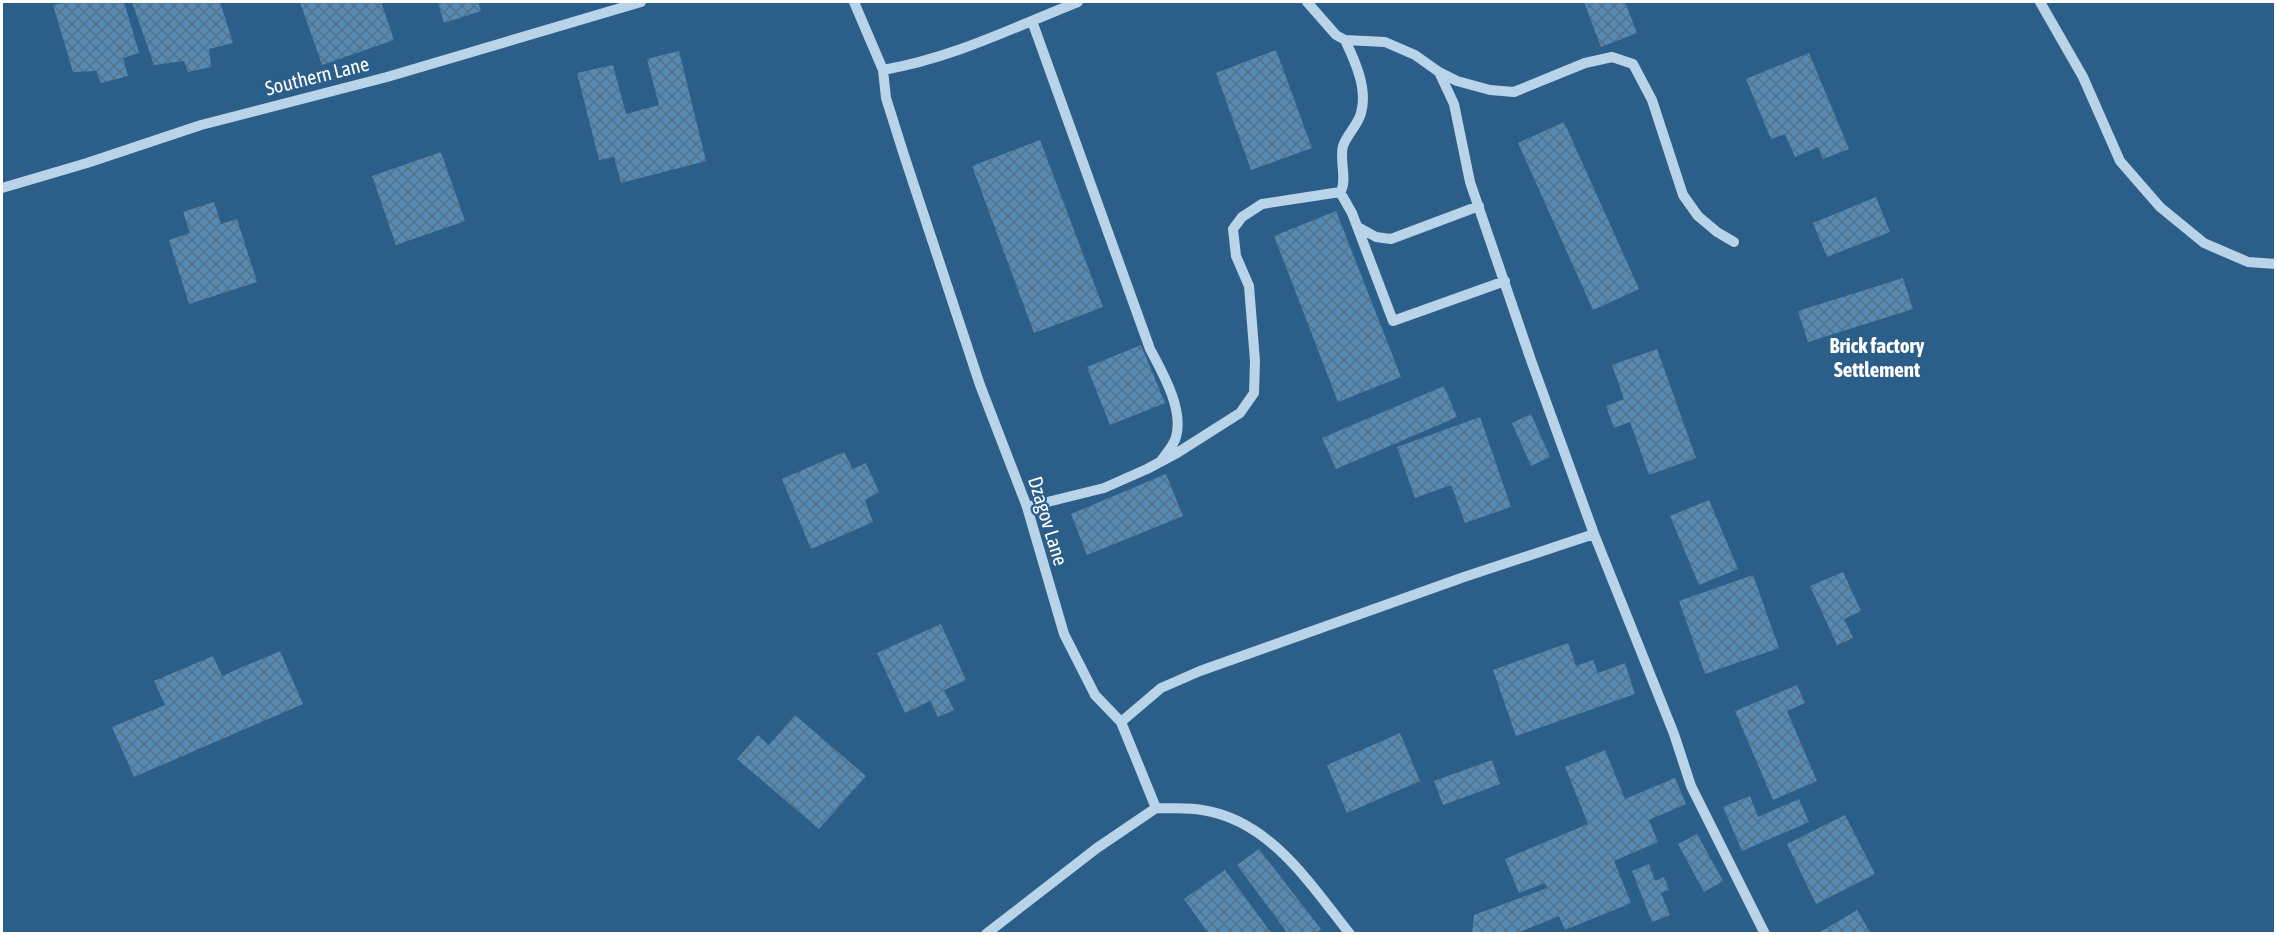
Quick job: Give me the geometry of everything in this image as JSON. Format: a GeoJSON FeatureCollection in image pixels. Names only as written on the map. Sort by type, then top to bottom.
{"type":"FeatureCollection","features":[{"type":"Feature","properties":{"kind":"street","name":"Southern Lane"},"geometry":{"type":"LineString","coordinates":[[2,188],[87,163],[201,125],[387,77],[641,2]]}},
{"type":"Feature","properties":{"kind":"street","name":"Dzagov Lane"},"geometry":{"type":"LineString","coordinates":[[854,2],[883,70],[886,98],[903,152],[980,385],[1027,507],[1064,634],[1095,695],[1122,722],[1156,808]]}},
{"type":"Feature","properties":{"kind":"street"},"geometry":{"type":"LineString","coordinates":[[883,70],[918,64],[954,53],[1078,2]]}},
{"type":"Feature","properties":{"kind":"street"},"geometry":{"type":"LineString","coordinates":[[1307,2],[1336,35],[1346,40],[1385,42],[1415,55],[1439,72],[1457,81],[1491,90],[1514,92],[1585,63],[1612,57],[1633,64],[1652,100],[1683,195],[1698,216],[1717,232],[1734,242]]}},
{"type":"Feature","properties":{"kind":"street"},"geometry":{"type":"LineString","coordinates":[[2040,2],[2083,77],[2120,161],[2160,207],[2204,243],[2248,262],[2276,264]]}},
{"type":"Feature","properties":{"kind":"street"},"geometry":{"type":"LineString","coordinates":[[1032,21],[1150,349],[1169,386],[1177,415],[1176,437],[1161,461]]}},
{"type":"Feature","properties":{"kind":"street"},"geometry":{"type":"LineString","coordinates":[[1346,40],[1362,89],[1362,111],[1344,145],[1341,167],[1344,181],[1340,192],[1358,227],[1393,321],[1505,281]]}},
{"type":"Feature","properties":{"kind":"street"},"geometry":{"type":"LineString","coordinates":[[1439,72],[1454,104],[1470,182],[1594,534],[1674,734],[1691,786],[1765,933]]}},
{"type":"Feature","properties":{"kind":"street"},"geometry":{"type":"LineString","coordinates":[[1027,507],[1104,488],[1161,461],[1211,433],[1240,413],[1254,393],[1255,361],[1250,296],[1236,256],[1233,229],[1242,217],[1262,204],[1340,192]]}},
{"type":"Feature","properties":{"kind":"street"},"geometry":{"type":"LineString","coordinates":[[1358,227],[1376,237],[1391,239],[1479,206]]}},
{"type":"Feature","properties":{"kind":"street"},"geometry":{"type":"LineString","coordinates":[[1122,722],[1138,705],[1161,688],[1200,670],[1594,534]]}},
{"type":"Feature","properties":{"kind":"street"},"geometry":{"type":"LineString","coordinates":[[987,933],[1097,848],[1156,808],[1201,809],[1223,814],[1246,825],[1271,842],[1299,870],[1350,933]]}},
{"type":"Feature","properties":{"kind":"building"},"geometry":{"type":"Polygon","coordinates":[[[67,2],[124,2],[139,53],[123,58],[128,76],[101,83],[96,71],[73,72],[53,5],[67,2]]]}},
{"type":"Feature","properties":{"kind":"building"},"geometry":{"type":"Polygon","coordinates":[[[132,2],[220,2],[233,43],[209,49],[211,67],[188,72],[184,61],[154,65],[132,2]]]}},
{"type":"Feature","properties":{"kind":"building"},"geometry":{"type":"Polygon","coordinates":[[[300,2],[381,2],[394,40],[322,65],[300,2]]]}},
{"type":"Feature","properties":{"kind":"building"},"geometry":{"type":"Polygon","coordinates":[[[438,2],[478,2],[481,11],[444,23],[438,2]]]}},
{"type":"Feature","properties":{"kind":"building"},"geometry":{"type":"Polygon","coordinates":[[[1584,2],[1625,2],[1637,33],[1601,47],[1584,2]]]}},
{"type":"Feature","properties":{"kind":"building"},"geometry":{"type":"Polygon","coordinates":[[[1276,50],[1312,148],[1251,170],[1216,73],[1276,50]]]}},
{"type":"Feature","properties":{"kind":"building"},"geometry":{"type":"Polygon","coordinates":[[[679,51],[706,161],[621,183],[614,157],[599,160],[577,73],[613,65],[626,114],[659,105],[647,59],[679,51]]]}},
{"type":"Feature","properties":{"kind":"building"},"geometry":{"type":"Polygon","coordinates":[[[1809,53],[1849,149],[1823,159],[1818,147],[1795,157],[1785,134],[1771,139],[1746,79],[1809,53]]]}},
{"type":"Feature","properties":{"kind":"building"},"geometry":{"type":"Polygon","coordinates":[[[1564,122],[1639,289],[1593,310],[1518,143],[1564,122]]]}},
{"type":"Feature","properties":{"kind":"building"},"geometry":{"type":"Polygon","coordinates":[[[1040,140],[1103,307],[1034,333],[972,166],[1040,140]]]}},
{"type":"Feature","properties":{"kind":"building"},"geometry":{"type":"Polygon","coordinates":[[[441,152],[465,221],[396,245],[372,176],[441,152]]]}},
{"type":"Feature","properties":{"kind":"building"},"geometry":{"type":"Polygon","coordinates":[[[1876,197],[1890,232],[1827,257],[1813,223],[1876,197]]]}},
{"type":"Feature","properties":{"kind":"building"},"geometry":{"type":"Polygon","coordinates":[[[214,202],[221,224],[237,219],[257,282],[189,304],[169,240],[190,233],[183,212],[214,202]]]}},
{"type":"Feature","properties":{"kind":"building"},"geometry":{"type":"Polygon","coordinates":[[[1336,211],[1401,377],[1338,402],[1274,236],[1336,211]]]}},
{"type":"Feature","properties":{"kind":"building"},"geometry":{"type":"Polygon","coordinates":[[[1903,278],[1913,309],[1808,342],[1798,311],[1903,278]]]}},
{"type":"Feature","properties":{"kind":"building"},"geometry":{"type":"Polygon","coordinates":[[[1141,345],[1165,403],[1110,425],[1087,367],[1141,345]]]}},
{"type":"Feature","properties":{"kind":"building"},"geometry":{"type":"Polygon","coordinates":[[[1657,349],[1696,458],[1649,475],[1630,422],[1614,428],[1606,406],[1624,399],[1612,365],[1657,349]]]}},
{"type":"Feature","properties":{"kind":"building"},"geometry":{"type":"Polygon","coordinates":[[[1444,386],[1457,417],[1336,469],[1322,438],[1444,386]]]}},
{"type":"Feature","properties":{"kind":"building"},"geometry":{"type":"Polygon","coordinates":[[[1531,414],[1550,457],[1531,466],[1512,423],[1531,414]]]}},
{"type":"Feature","properties":{"kind":"building"},"geometry":{"type":"Polygon","coordinates":[[[1480,417],[1511,507],[1465,523],[1451,485],[1415,498],[1397,447],[1480,417]]]}},
{"type":"Feature","properties":{"kind":"building"},"geometry":{"type":"Polygon","coordinates":[[[844,452],[853,469],[866,463],[879,492],[865,500],[873,522],[811,549],[782,479],[844,452]]]}},
{"type":"Feature","properties":{"kind":"building"},"geometry":{"type":"Polygon","coordinates":[[[1166,474],[1183,516],[1087,555],[1071,514],[1166,474]]]}},
{"type":"Feature","properties":{"kind":"building"},"geometry":{"type":"Polygon","coordinates":[[[1709,500],[1738,569],[1699,585],[1670,516],[1709,500]]]}},
{"type":"Feature","properties":{"kind":"building"},"geometry":{"type":"Polygon","coordinates":[[[1843,572],[1861,611],[1844,619],[1853,638],[1837,645],[1810,586],[1843,572]]]}},
{"type":"Feature","properties":{"kind":"building"},"geometry":{"type":"Polygon","coordinates":[[[1753,575],[1779,648],[1705,674],[1679,601],[1753,575]]]}},
{"type":"Feature","properties":{"kind":"building"},"geometry":{"type":"Polygon","coordinates":[[[941,624],[966,680],[944,690],[954,710],[938,717],[930,701],[905,713],[877,653],[941,624]]]}},
{"type":"Feature","properties":{"kind":"building"},"geometry":{"type":"Polygon","coordinates":[[[1568,643],[1576,666],[1593,660],[1598,673],[1625,663],[1635,694],[1516,736],[1493,670],[1568,643]]]}},
{"type":"Feature","properties":{"kind":"building"},"geometry":{"type":"Polygon","coordinates":[[[280,651],[303,704],[134,777],[112,727],[165,705],[154,681],[213,656],[222,676],[280,651]]]}},
{"type":"Feature","properties":{"kind":"building"},"geometry":{"type":"Polygon","coordinates":[[[1797,685],[1805,703],[1787,711],[1817,781],[1773,800],[1735,711],[1797,685]]]}},
{"type":"Feature","properties":{"kind":"building"},"geometry":{"type":"Polygon","coordinates":[[[795,715],[866,776],[819,829],[737,759],[758,735],[769,745],[795,715]]]}},
{"type":"Feature","properties":{"kind":"building"},"geometry":{"type":"Polygon","coordinates":[[[1400,733],[1420,781],[1347,813],[1327,765],[1400,733]]]}},
{"type":"Feature","properties":{"kind":"building"},"geometry":{"type":"Polygon","coordinates":[[[1605,750],[1625,799],[1675,778],[1686,804],[1649,820],[1658,842],[1614,861],[1631,903],[1565,930],[1559,916],[1515,934],[1472,934],[1474,915],[1547,888],[1545,883],[1519,893],[1505,859],[1588,824],[1565,767],[1605,750]]]}},
{"type":"Feature","properties":{"kind":"building"},"geometry":{"type":"Polygon","coordinates":[[[1492,760],[1500,784],[1443,805],[1434,781],[1492,760]]]}},
{"type":"Feature","properties":{"kind":"building"},"geometry":{"type":"Polygon","coordinates":[[[1750,796],[1758,817],[1799,799],[1809,822],[1742,851],[1723,807],[1750,796]]]}},
{"type":"Feature","properties":{"kind":"building"},"geometry":{"type":"Polygon","coordinates":[[[1845,815],[1875,874],[1816,904],[1787,844],[1845,815]]]}},
{"type":"Feature","properties":{"kind":"building"},"geometry":{"type":"Polygon","coordinates":[[[1697,834],[1723,881],[1704,892],[1678,844],[1697,834]]]}},
{"type":"Feature","properties":{"kind":"building"},"geometry":{"type":"Polygon","coordinates":[[[1259,849],[1321,929],[1315,934],[1283,934],[1286,931],[1237,865],[1259,849]]]}},
{"type":"Feature","properties":{"kind":"building"},"geometry":{"type":"Polygon","coordinates":[[[1649,864],[1655,881],[1664,877],[1669,890],[1661,893],[1670,915],[1652,922],[1632,871],[1649,864]]]}},
{"type":"Feature","properties":{"kind":"building"},"geometry":{"type":"Polygon","coordinates":[[[1225,870],[1272,934],[1209,934],[1184,899],[1225,870]]]}},
{"type":"Feature","properties":{"kind":"building"},"geometry":{"type":"Polygon","coordinates":[[[1857,910],[1871,934],[1817,934],[1857,910]]]}},
{"type":"Feature","properties":{"kind":"district","name":"Brick factory Settlement"},"geometry":{"type":"Point","coordinates":[1877,358]}}]}
